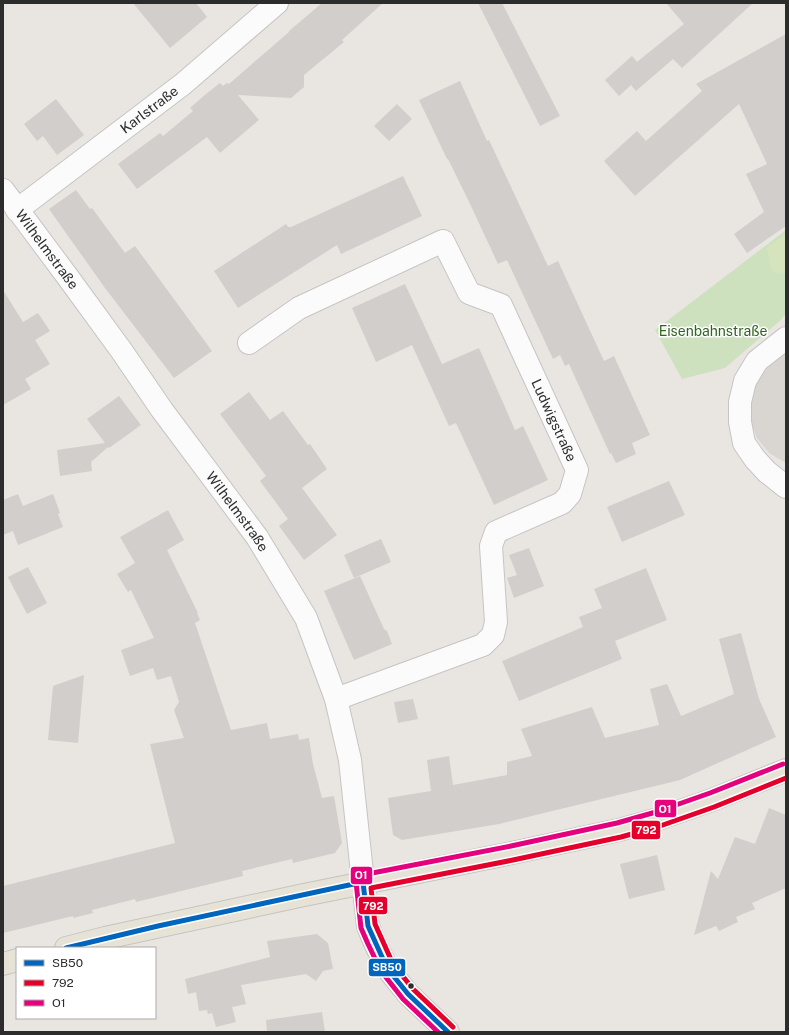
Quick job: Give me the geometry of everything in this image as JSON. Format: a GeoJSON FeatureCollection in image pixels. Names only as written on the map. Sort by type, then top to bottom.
{"type":"FeatureCollection","features":[{"type":"Feature","properties":{"kind":"main road"},"geometry":{"type":"LineString","coordinates":[[70,947],[150,928],[363,882],[504,855],[619,830],[658,819],[712,800],[786,770]]}},
{"type":"Feature","properties":{"kind":"main road"},"geometry":{"type":"LineString","coordinates":[[363,882],[368,926],[387,968],[408,994],[448,1032]]}},
{"type":"Feature","properties":{"kind":"main road"},"geometry":{"type":"LineString","coordinates":[[3,964],[16,960]]}},
{"type":"Feature","properties":{"kind":"street","name":"Karlstraße"},"geometry":{"type":"LineString","coordinates":[[17,210],[183,84],[277,3]]}},
{"type":"Feature","properties":{"kind":"street","name":"Wilhelmstraße"},"geometry":{"type":"LineString","coordinates":[[3,190],[72,282],[162,410],[257,537],[306,618],[336,699],[350,760],[363,882]]}},
{"type":"Feature","properties":{"kind":"street","name":"Ludwigstraße"},"geometry":{"type":"LineString","coordinates":[[249,343],[299,308],[443,241],[469,293],[501,305],[577,470],[570,494],[562,503],[496,532],[491,546],[496,622],[493,635],[482,645],[336,699]]}},
{"type":"Feature","properties":{"kind":"street"},"geometry":{"type":"LineString","coordinates":[[786,338],[757,361],[745,381],[740,402],[740,422],[744,443],[755,459],[767,472],[786,487]]}},
{"type":"Feature","properties":{"kind":"green space","name":"Eisenbahnstraße"},"geometry":{"type":"Polygon","coordinates":[[[786,230],[786,313],[781,320],[725,368],[682,379],[655,330],[786,230]]]}},
{"type":"Feature","properties":{"kind":"green space"},"geometry":{"type":"Polygon","coordinates":[[[786,234],[786,273],[778,274],[771,269],[767,248],[786,234]]]}},
{"type":"Feature","properties":{"kind":"shaded area"},"geometry":{"type":"Polygon","coordinates":[[[786,350],[786,463],[769,453],[757,438],[750,420],[749,399],[758,379],[779,355],[786,350]]]}},
{"type":"Feature","properties":{"kind":"building"},"geometry":{"type":"Polygon","coordinates":[[[133,3],[196,3],[207,17],[170,48],[133,3]]]}},
{"type":"Feature","properties":{"kind":"building"},"geometry":{"type":"Polygon","coordinates":[[[322,3],[383,3],[342,40],[344,42],[304,75],[304,87],[291,98],[238,95],[259,120],[220,153],[207,137],[137,189],[118,164],[160,133],[163,136],[193,111],[190,108],[220,83],[223,86],[227,83],[229,84],[322,3]]]}},
{"type":"Feature","properties":{"kind":"building"},"geometry":{"type":"Polygon","coordinates":[[[478,3],[502,3],[560,116],[540,126],[478,3]]]}},
{"type":"Feature","properties":{"kind":"building"},"geometry":{"type":"Polygon","coordinates":[[[666,3],[753,3],[682,68],[673,59],[636,91],[631,85],[619,96],[605,80],[632,56],[637,62],[684,24],[666,3]]]}},
{"type":"Feature","properties":{"kind":"building"},"geometry":{"type":"Polygon","coordinates":[[[786,34],[786,226],[747,253],[734,234],[764,212],[746,174],[767,164],[739,104],[635,196],[604,161],[637,131],[646,141],[702,91],[696,84],[786,34]]]}},
{"type":"Feature","properties":{"kind":"building"},"geometry":{"type":"Polygon","coordinates":[[[460,81],[487,141],[489,140],[548,266],[558,261],[604,361],[614,356],[650,435],[632,443],[636,454],[616,463],[611,453],[610,454],[569,364],[565,366],[560,355],[553,359],[507,260],[498,264],[419,100],[460,81]]]}},
{"type":"Feature","properties":{"kind":"building"},"geometry":{"type":"Polygon","coordinates":[[[56,99],[84,135],[57,155],[43,136],[37,141],[24,124],[56,99]]]}},
{"type":"Feature","properties":{"kind":"building"},"geometry":{"type":"Polygon","coordinates":[[[397,104],[412,119],[389,141],[374,126],[397,104]]]}},
{"type":"Feature","properties":{"kind":"building"},"geometry":{"type":"Polygon","coordinates":[[[403,176],[422,216],[341,254],[337,245],[238,308],[214,271],[286,224],[288,227],[291,227],[403,176]]]}},
{"type":"Feature","properties":{"kind":"building"},"geometry":{"type":"Polygon","coordinates":[[[76,190],[90,209],[92,208],[125,253],[135,246],[212,351],[174,378],[105,288],[49,209],[76,190]]]}},
{"type":"Feature","properties":{"kind":"building"},"geometry":{"type":"Polygon","coordinates":[[[405,284],[442,364],[479,348],[515,430],[523,426],[548,480],[494,505],[456,423],[449,426],[412,345],[376,362],[352,308],[405,284]]]}},
{"type":"Feature","properties":{"kind":"building"},"geometry":{"type":"Polygon","coordinates":[[[3,290],[23,322],[38,313],[50,331],[35,340],[50,364],[25,379],[31,389],[3,405],[3,290]]]}},
{"type":"Feature","properties":{"kind":"building"},"geometry":{"type":"Polygon","coordinates":[[[249,392],[270,420],[283,411],[308,445],[310,444],[327,469],[302,488],[337,535],[304,560],[279,526],[288,519],[260,481],[266,476],[220,414],[249,392]]]}},
{"type":"Feature","properties":{"kind":"building"},"geometry":{"type":"Polygon","coordinates":[[[119,396],[141,425],[109,448],[108,447],[91,462],[92,471],[60,476],[57,450],[105,443],[87,419],[119,396]]]}},
{"type":"Feature","properties":{"kind":"building"},"geometry":{"type":"Polygon","coordinates":[[[669,481],[685,515],[622,542],[607,507],[669,481]]]}},
{"type":"Feature","properties":{"kind":"building"},"geometry":{"type":"Polygon","coordinates":[[[18,494],[23,506],[53,494],[63,527],[18,545],[13,531],[3,535],[3,500],[18,494]]]}},
{"type":"Feature","properties":{"kind":"building"},"geometry":{"type":"Polygon","coordinates":[[[168,510],[184,540],[167,550],[198,613],[200,620],[195,623],[231,730],[267,723],[270,739],[298,734],[299,740],[309,738],[313,764],[322,798],[334,796],[342,843],[335,853],[293,863],[292,859],[242,871],[243,876],[136,902],[135,899],[92,910],[93,913],[73,918],[73,916],[3,933],[3,886],[175,843],[150,744],[184,738],[174,710],[179,702],[171,676],[157,680],[153,668],[130,676],[121,650],[154,638],[131,590],[128,592],[117,574],[135,563],[120,537],[168,510]]]}},
{"type":"Feature","properties":{"kind":"building"},"geometry":{"type":"Polygon","coordinates":[[[381,539],[391,562],[354,578],[344,555],[381,539]]]}},
{"type":"Feature","properties":{"kind":"building"},"geometry":{"type":"Polygon","coordinates":[[[529,548],[544,586],[514,598],[507,578],[517,575],[509,555],[529,548]]]}},
{"type":"Feature","properties":{"kind":"building"},"geometry":{"type":"Polygon","coordinates":[[[28,567],[47,603],[27,614],[8,577],[28,567]]]}},
{"type":"Feature","properties":{"kind":"building"},"geometry":{"type":"Polygon","coordinates":[[[646,568],[667,620],[615,641],[622,659],[519,701],[502,661],[583,627],[579,617],[602,608],[594,589],[646,568]]]}},
{"type":"Feature","properties":{"kind":"building"},"geometry":{"type":"Polygon","coordinates":[[[360,576],[392,644],[354,660],[324,591],[360,576]]]}},
{"type":"Feature","properties":{"kind":"building"},"geometry":{"type":"Polygon","coordinates":[[[741,633],[759,699],[776,737],[680,780],[499,824],[402,840],[393,835],[388,798],[431,791],[427,760],[449,756],[453,785],[507,775],[507,762],[532,756],[521,729],[592,707],[605,738],[659,725],[650,689],[667,684],[681,716],[734,694],[719,639],[741,633]]]}},
{"type":"Feature","properties":{"kind":"building"},"geometry":{"type":"Polygon","coordinates":[[[84,675],[78,743],[48,740],[53,686],[84,675]]]}},
{"type":"Feature","properties":{"kind":"building"},"geometry":{"type":"Polygon","coordinates":[[[413,699],[418,719],[398,723],[394,702],[413,699]]]}},
{"type":"Feature","properties":{"kind":"building"},"geometry":{"type":"Polygon","coordinates":[[[769,808],[786,815],[786,888],[752,903],[755,909],[736,917],[738,922],[719,931],[716,926],[694,935],[711,871],[718,879],[735,837],[755,844],[769,808]]]}},
{"type":"Feature","properties":{"kind":"building"},"geometry":{"type":"Polygon","coordinates":[[[657,855],[665,890],[629,899],[620,864],[657,855]]]}},
{"type":"Feature","properties":{"kind":"building"},"geometry":{"type":"Polygon","coordinates":[[[317,934],[328,943],[333,969],[323,971],[316,981],[306,974],[241,985],[246,1004],[232,1007],[236,1022],[216,1027],[212,1013],[208,1014],[207,1010],[199,1011],[196,992],[188,994],[185,979],[270,957],[267,941],[317,934]]]}},
{"type":"Feature","properties":{"kind":"building"},"geometry":{"type":"Polygon","coordinates":[[[322,1012],[325,1032],[267,1032],[266,1020],[322,1012]]]}},
{"type":"Feature","properties":{"kind":"transit line","name":"O1"},"geometry":{"type":"LineString","coordinates":[[438,1032],[403,999],[381,971],[361,928],[356,882],[358,878],[362,875],[511,846],[617,823],[656,812],[710,793],[783,764]]}},
{"type":"Feature","properties":{"kind":"transit line","name":"792"},"geometry":{"type":"LineString","coordinates":[[453,1027],[413,989],[393,964],[375,924],[371,888],[621,837],[660,826],[714,807],[786,778]]}},
{"type":"Feature","properties":{"kind":"transit line","name":"SB50"},"geometry":{"type":"LineString","coordinates":[[363,882],[368,926],[387,968],[408,994],[448,1032]]}},
{"type":"Feature","properties":{"kind":"transit line","name":"SB50"},"geometry":{"type":"LineString","coordinates":[[70,947],[158,926],[363,882]]}}]}
